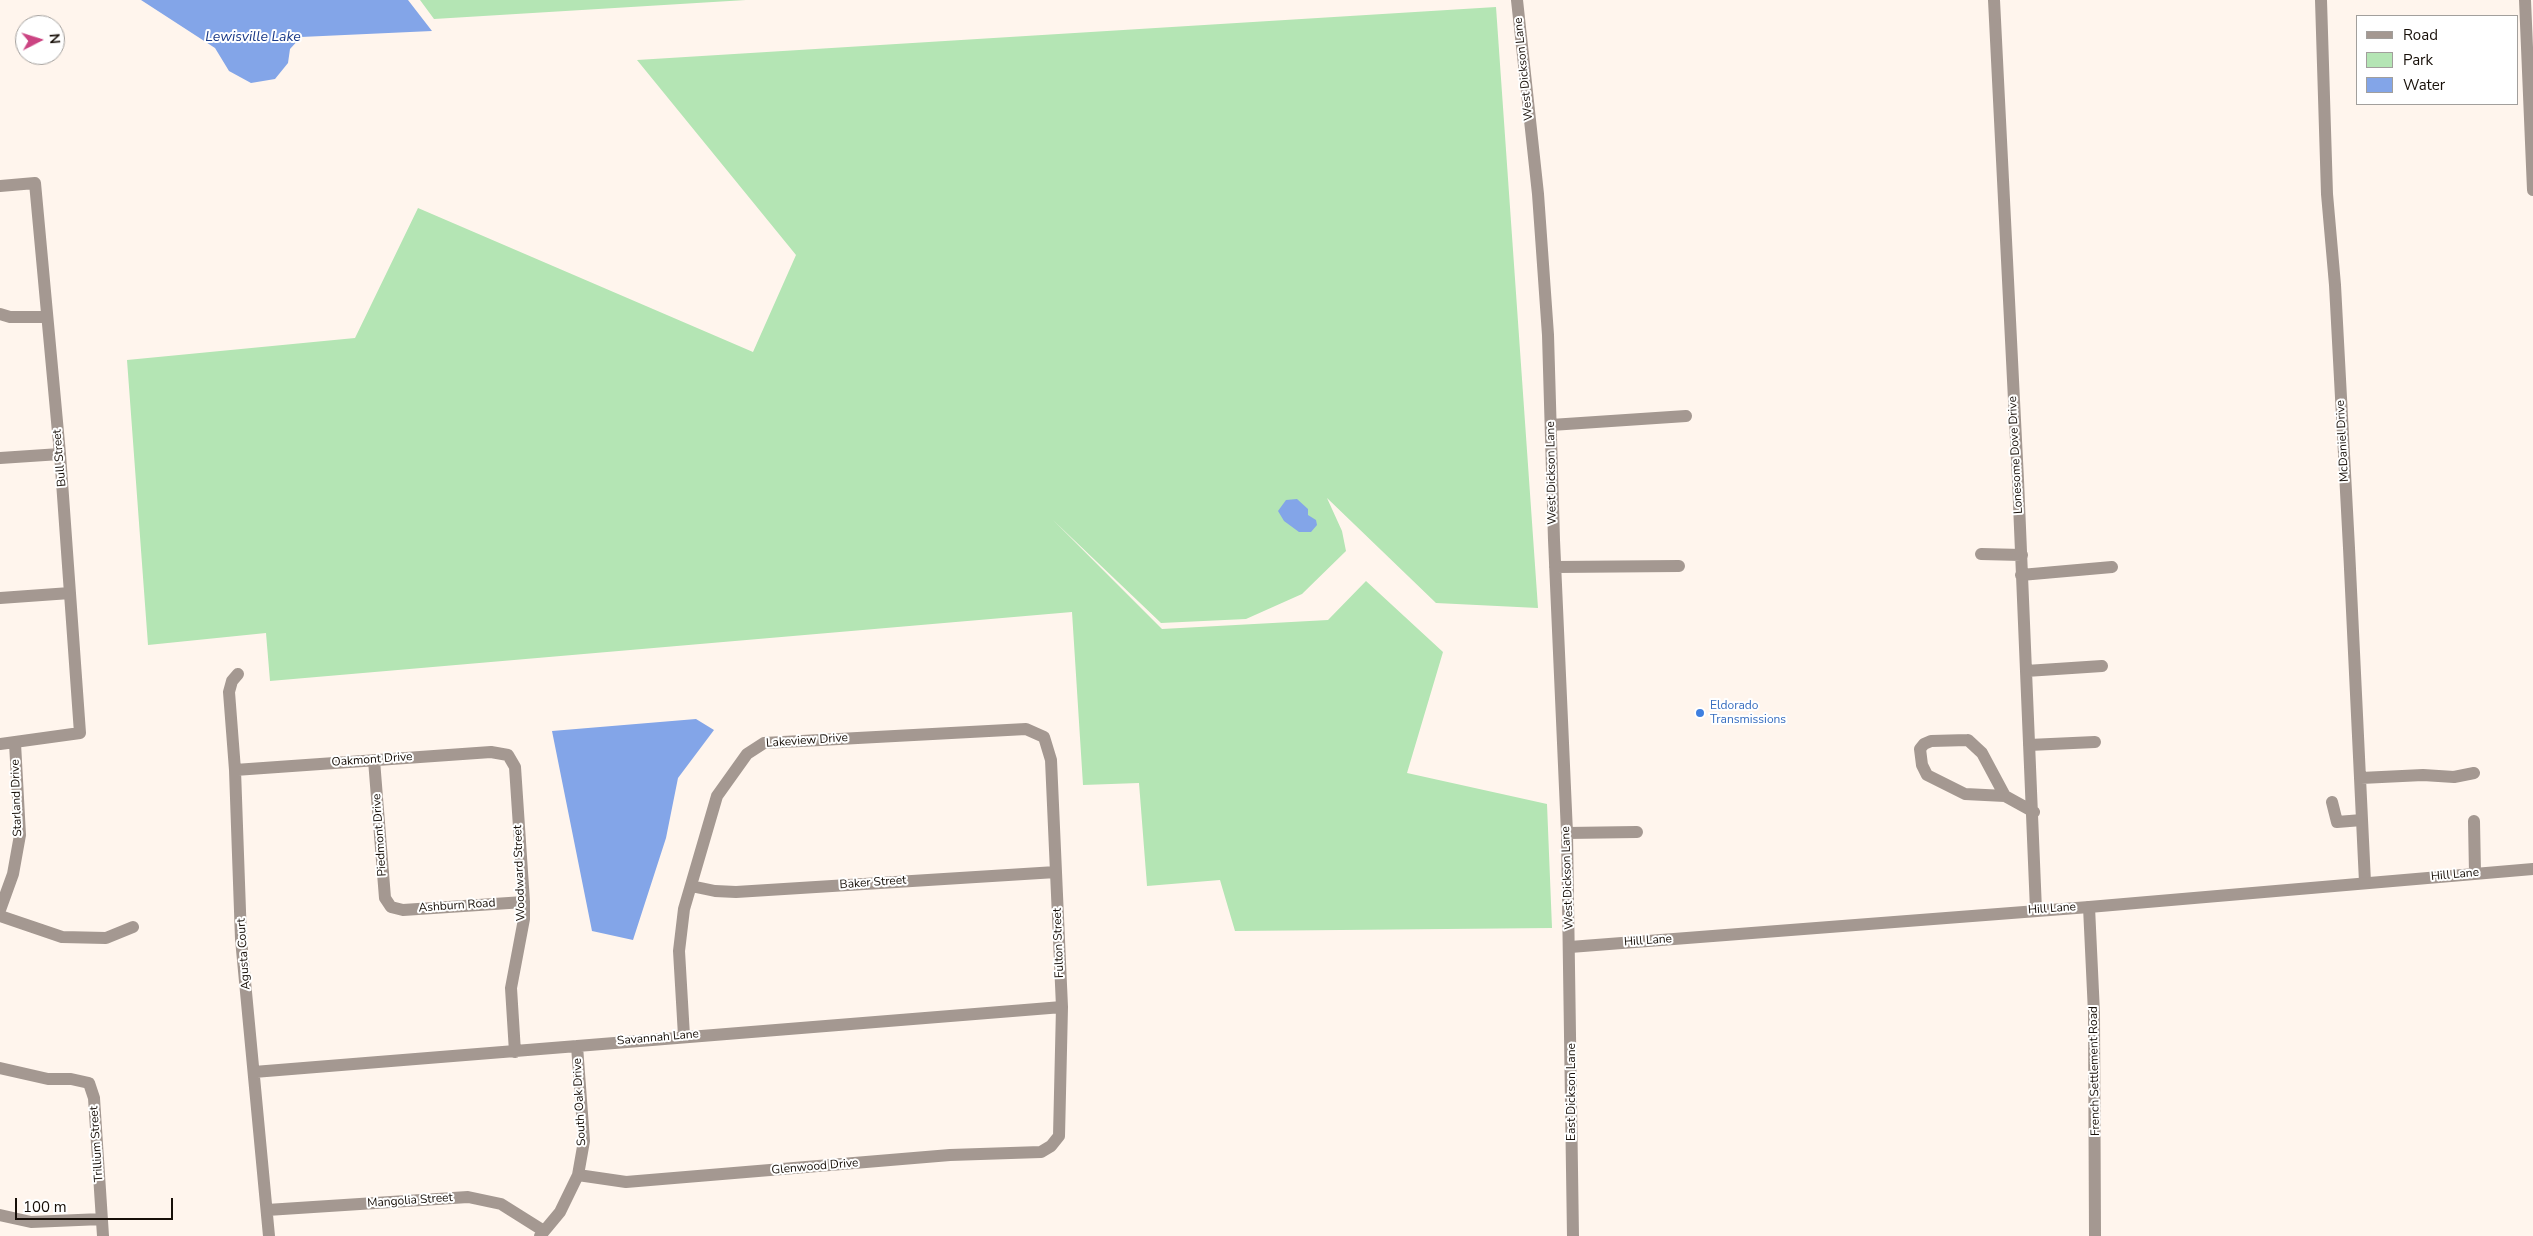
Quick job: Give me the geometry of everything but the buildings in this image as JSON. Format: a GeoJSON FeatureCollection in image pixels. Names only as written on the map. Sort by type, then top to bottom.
{"type":"FeatureCollection","features":[{"type":"Feature","properties":{"kind":"street","name":"West Dickson Lane"},"geometry":{"type":"LineString","coordinates":[[1517,0],[1538,194],[1548,335],[1570,947]]}},
{"type":"Feature","properties":{"kind":"street","name":"Lonesome Dove Drive"},"geometry":{"type":"LineString","coordinates":[[1994,0],[2034,812],[2036,910]]}},
{"type":"Feature","properties":{"kind":"street","name":"McDaniel Drive"},"geometry":{"type":"LineString","coordinates":[[2320,0],[2328,200],[2335,285],[2365,882]]}},
{"type":"Feature","properties":{"kind":"street"},"geometry":{"type":"LineString","coordinates":[[2525,0],[2531,36],[2533,190]]}},
{"type":"Feature","properties":{"kind":"street","name":"Bull Street"},"geometry":{"type":"LineString","coordinates":[[0,186],[35,183],[60,454],[80,733],[15,743]]}},
{"type":"Feature","properties":{"kind":"street"},"geometry":{"type":"LineString","coordinates":[[0,314],[10,317],[47,317]]}},
{"type":"Feature","properties":{"kind":"street"},"geometry":{"type":"LineString","coordinates":[[1551,425],[1686,416]]}},
{"type":"Feature","properties":{"kind":"street"},"geometry":{"type":"LineString","coordinates":[[0,458],[60,454]]}},
{"type":"Feature","properties":{"kind":"street"},"geometry":{"type":"LineString","coordinates":[[1981,554],[2022,555]]}},
{"type":"Feature","properties":{"kind":"street"},"geometry":{"type":"LineString","coordinates":[[1555,568],[1679,566]]}},
{"type":"Feature","properties":{"kind":"street"},"geometry":{"type":"LineString","coordinates":[[2021,575],[2112,567]]}},
{"type":"Feature","properties":{"kind":"street"},"geometry":{"type":"LineString","coordinates":[[0,598],[70,593]]}},
{"type":"Feature","properties":{"kind":"street"},"geometry":{"type":"LineString","coordinates":[[2026,671],[2102,666]]}},
{"type":"Feature","properties":{"kind":"street","name":"Agusta Court"},"geometry":{"type":"LineString","coordinates":[[238,674],[232,681],[229,692],[236,770],[241,938],[269,1236]]}},
{"type":"Feature","properties":{"kind":"street","name":"Lakeview Drive"},"geometry":{"type":"LineString","coordinates":[[684,1036],[679,951],[684,909],[717,796],[747,754],[764,742],[1026,729],[1044,737]]}},
{"type":"Feature","properties":{"kind":"street","name":"Fulton Street"},"geometry":{"type":"LineString","coordinates":[[1044,737],[1051,760],[1062,1007],[1059,1136],[1051,1146]]}},
{"type":"Feature","properties":{"kind":"street"},"geometry":{"type":"LineString","coordinates":[[2004,796],[1994,772],[1975,743],[1968,740],[1931,741],[1924,744],[1920,749],[1922,765],[1927,775],[1946,786],[1965,794],[2004,796],[2034,812]]}},
{"type":"Feature","properties":{"kind":"street"},"geometry":{"type":"LineString","coordinates":[[2030,745],[2094,742]]}},
{"type":"Feature","properties":{"kind":"street"},"geometry":{"type":"LineString","coordinates":[[0,744],[15,743]]}},
{"type":"Feature","properties":{"kind":"street","name":"Starland Drive"},"geometry":{"type":"LineString","coordinates":[[0,910],[13,874],[20,835],[15,743]]}},
{"type":"Feature","properties":{"kind":"street","name":"Oakmont Drive"},"geometry":{"type":"LineString","coordinates":[[236,770],[491,752],[508,755]]}},
{"type":"Feature","properties":{"kind":"street","name":"Woodward Street"},"geometry":{"type":"LineString","coordinates":[[508,755],[515,767],[524,902],[524,919],[511,988],[515,1052]]}},
{"type":"Feature","properties":{"kind":"street","name":"Piedmont Drive"},"geometry":{"type":"LineString","coordinates":[[374,760],[385,898],[391,907]]}},
{"type":"Feature","properties":{"kind":"street"},"geometry":{"type":"LineString","coordinates":[[2360,778],[2423,775],[2441,777],[2474,773]]}},
{"type":"Feature","properties":{"kind":"street"},"geometry":{"type":"LineString","coordinates":[[2332,802],[2337,822],[2362,820]]}},
{"type":"Feature","properties":{"kind":"street"},"geometry":{"type":"LineString","coordinates":[[2474,820],[2475,873]]}},
{"type":"Feature","properties":{"kind":"street"},"geometry":{"type":"LineString","coordinates":[[1567,833],[1638,832]]}},
{"type":"Feature","properties":{"kind":"street","name":"Hill Lane"},"geometry":{"type":"LineString","coordinates":[[1570,947],[2089,907],[2533,868]]}},
{"type":"Feature","properties":{"kind":"street","name":"Baker Street"},"geometry":{"type":"LineString","coordinates":[[691,886],[715,891],[736,892],[1056,872]]}},
{"type":"Feature","properties":{"kind":"street","name":"Ashburn Road"},"geometry":{"type":"LineString","coordinates":[[391,907],[403,910],[524,902]]}},
{"type":"Feature","properties":{"kind":"street","name":"French Settlement Road"},"geometry":{"type":"LineString","coordinates":[[2089,907],[2094,1013],[2095,1236]]}},
{"type":"Feature","properties":{"kind":"street"},"geometry":{"type":"LineString","coordinates":[[0,916],[62,937],[106,938],[133,927]]}},
{"type":"Feature","properties":{"kind":"street","name":"East Dickson Lane"},"geometry":{"type":"LineString","coordinates":[[1570,947],[1573,1236]]}},
{"type":"Feature","properties":{"kind":"street","name":"Savannah Lane"},"geometry":{"type":"LineString","coordinates":[[254,1072],[1062,1007]]}},
{"type":"Feature","properties":{"kind":"street","name":"South Oak Drive"},"geometry":{"type":"LineString","coordinates":[[542,1233],[560,1212],[578,1175],[584,1141],[578,1046]]}},
{"type":"Feature","properties":{"kind":"street","name":"Trillium Street"},"geometry":{"type":"LineString","coordinates":[[0,1068],[48,1079],[71,1079],[89,1082],[94,1098],[103,1236]]}},
{"type":"Feature","properties":{"kind":"street","name":"Glenwood Drive"},"geometry":{"type":"LineString","coordinates":[[578,1175],[626,1182],[950,1155],[1041,1152],[1051,1146]]}},
{"type":"Feature","properties":{"kind":"street","name":"Mangolia Street"},"geometry":{"type":"LineString","coordinates":[[267,1210],[468,1197],[501,1204],[542,1233]]}},
{"type":"Feature","properties":{"kind":"street"},"geometry":{"type":"LineString","coordinates":[[0,1215],[31,1222],[102,1219]]}},
{"type":"Feature","properties":{"kind":"green space"},"geometry":{"type":"Polygon","coordinates":[[[420,0],[746,0],[434,19],[420,0]]]}},
{"type":"Feature","properties":{"kind":"green space"},"geometry":{"type":"Polygon","coordinates":[[[1496,7],[1538,608],[1436,603],[1327,498],[1342,531],[1346,551],[1302,594],[1246,619],[1161,623],[1053,520],[1162,629],[1328,620],[1366,581],[1443,652],[1407,773],[1547,804],[1552,928],[1235,931],[1220,880],[1147,886],[1139,783],[1083,785],[1072,612],[270,681],[266,633],[148,645],[127,360],[355,338],[418,208],[753,352],[796,255],[637,60],[1496,7]]]}},
{"type":"Feature","properties":{"kind":"water","name":"Lewisville Lake"},"geometry":{"type":"Polygon","coordinates":[[[141,0],[408,0],[432,31],[301,37],[290,49],[288,63],[275,79],[251,83],[229,71],[215,48],[141,0]]]}},
{"type":"Feature","properties":{"kind":"water"},"geometry":{"type":"Polygon","coordinates":[[[1297,499],[1308,509],[1308,515],[1316,520],[1317,525],[1311,532],[1299,532],[1284,521],[1278,511],[1286,500],[1297,499]]]}},
{"type":"Feature","properties":{"kind":"water"},"geometry":{"type":"Polygon","coordinates":[[[696,719],[714,730],[678,778],[666,838],[633,940],[592,931],[552,731],[696,719]]]}},
{"type":"Feature","properties":{"kind":"place","name":"Eldorado Transmissions"},"geometry":{"type":"Point","coordinates":[1700,713]}}]}
